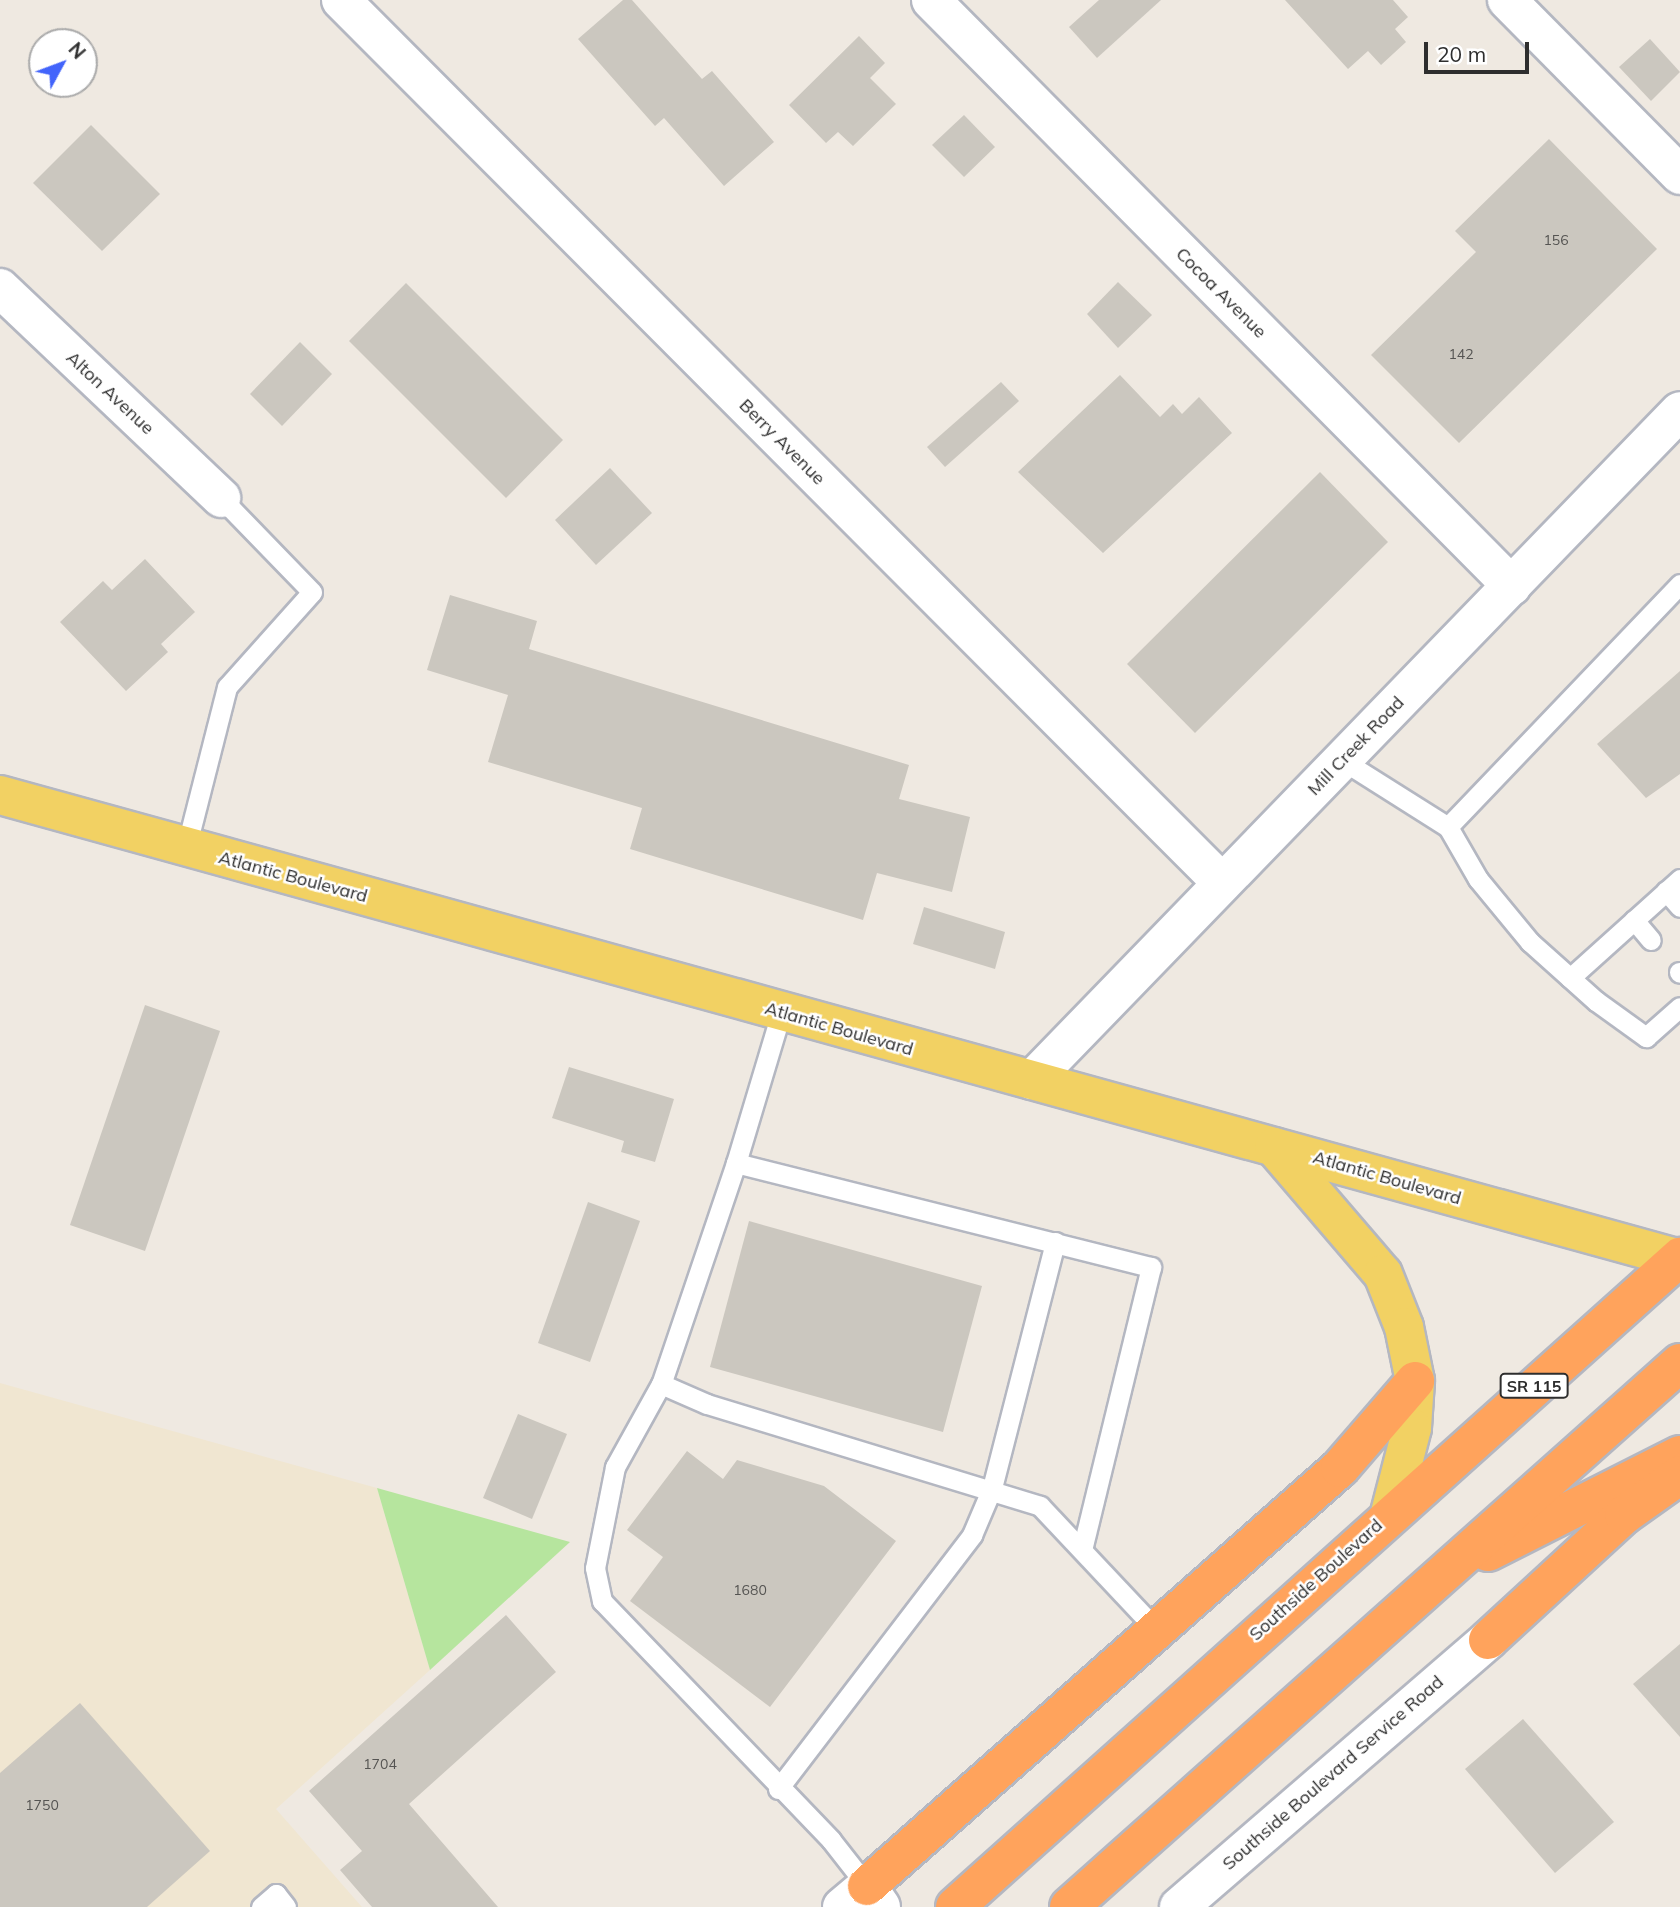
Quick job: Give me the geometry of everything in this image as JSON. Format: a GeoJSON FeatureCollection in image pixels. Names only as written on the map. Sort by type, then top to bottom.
{"type":"FeatureCollection","features":[{"type":"Feature","properties":{"kind":"highway","name":"Southside Boulevard"},"geometry":{"type":"LineString","coordinates":[[955,1907],[1390,1513],[1680,1258]]}},
{"type":"Feature","properties":{"kind":"highway"},"geometry":{"type":"LineString","coordinates":[[1069,1907],[1680,1363]]}},
{"type":"Feature","properties":{"kind":"highway"},"geometry":{"type":"LineString","coordinates":[[864,1900],[1156,1629],[1340,1468],[1415,1381]]}},
{"type":"Feature","properties":{"kind":"highway"},"geometry":{"type":"LineString","coordinates":[[1431,1584],[1680,1455]]}},
{"type":"Feature","properties":{"kind":"highway"},"geometry":{"type":"LineString","coordinates":[[1488,1640],[1625,1515],[1680,1475]]}},
{"type":"Feature","properties":{"kind":"main road","name":"Atlantic Boulevard"},"geometry":{"type":"LineString","coordinates":[[0,795],[780,1013],[1680,1258]]}},
{"type":"Feature","properties":{"kind":"main road"},"geometry":{"type":"LineString","coordinates":[[1274,1147],[1383,1274],[1404,1327],[1415,1381],[1412,1428],[1390,1513]]}},
{"type":"Feature","properties":{"kind":"street","name":"Berry Avenue"},"geometry":{"type":"LineString","coordinates":[[341,0],[1222,883]]}},
{"type":"Feature","properties":{"kind":"street","name":"Cocoa Avenue"},"geometry":{"type":"LineString","coordinates":[[931,0],[1512,586]]}},
{"type":"Feature","properties":{"kind":"street"},"geometry":{"type":"LineString","coordinates":[[1507,0],[1680,175]]}},
{"type":"Feature","properties":{"kind":"street","name":"Alton Avenue"},"geometry":{"type":"LineString","coordinates":[[0,288],[221,498]]}},
{"type":"Feature","properties":{"kind":"street","name":"Mill Creek Road"},"geometry":{"type":"LineString","coordinates":[[1032,1080],[1680,411]]}},
{"type":"Feature","properties":{"kind":"street","name":"Southside Boulevard Service Road"},"geometry":{"type":"LineString","coordinates":[[1179,1907],[1488,1640]]}},
{"type":"Feature","properties":{"kind":"lane"},"geometry":{"type":"LineString","coordinates":[[186,848],[227,688],[312,592],[221,498]]}},
{"type":"Feature","properties":{"kind":"lane"},"geometry":{"type":"LineString","coordinates":[[1448,827],[1680,584]]}},
{"type":"Feature","properties":{"kind":"lane"},"geometry":{"type":"LineString","coordinates":[[1342,760],[1448,827],[1478,878],[1530,942],[1570,978],[1646,1037],[1680,1007]]}},
{"type":"Feature","properties":{"kind":"lane"},"geometry":{"type":"LineString","coordinates":[[1570,978],[1673,885],[1680,908]]}},
{"type":"Feature","properties":{"kind":"lane"},"geometry":{"type":"LineString","coordinates":[[1634,920],[1651,940]]}},
{"type":"Feature","properties":{"kind":"lane"},"geometry":{"type":"LineString","coordinates":[[780,1013],[736,1163],[661,1384],[615,1467],[595,1568],[602,1601],[778,1789],[831,1840],[864,1900]]}},
{"type":"Feature","properties":{"kind":"lane"},"geometry":{"type":"LineString","coordinates":[[736,1163],[1152,1267],[1083,1546]]}},
{"type":"Feature","properties":{"kind":"lane"},"geometry":{"type":"LineString","coordinates":[[778,1789],[972,1535],[992,1488],[1055,1242]]}},
{"type":"Feature","properties":{"kind":"lane"},"geometry":{"type":"LineString","coordinates":[[661,1384],[707,1404],[992,1488],[1040,1506],[1083,1546],[1156,1629]]}},
{"type":"Feature","properties":{"kind":"lane"},"geometry":{"type":"LineString","coordinates":[[261,1907],[276,1894],[286,1907]]}},
{"type":"Feature","properties":{"kind":"shaded area"},"geometry":{"type":"Polygon","coordinates":[[[0,1383],[377,1488],[430,1670],[276,1809],[362,1907],[0,1907],[0,1383]]]}},
{"type":"Feature","properties":{"kind":"green space"},"geometry":{"type":"Polygon","coordinates":[[[377,1488],[570,1542],[430,1670],[377,1488]]]}},
{"type":"Feature","properties":{"kind":"building"},"geometry":{"type":"Polygon","coordinates":[[[623,0],[632,0],[702,79],[712,71],[774,142],[724,186],[664,118],[655,126],[578,39],[623,0]]]}},
{"type":"Feature","properties":{"kind":"building"},"geometry":{"type":"Polygon","coordinates":[[[1099,0],[1161,0],[1097,58],[1069,27],[1099,0]]]}},
{"type":"Feature","properties":{"kind":"building"},"geometry":{"type":"Polygon","coordinates":[[[1285,0],[1393,0],[1408,17],[1395,29],[1406,42],[1381,65],[1368,51],[1348,69],[1285,0]]]}},
{"type":"Feature","properties":{"kind":"building"},"geometry":{"type":"Polygon","coordinates":[[[859,36],[885,63],[870,78],[896,104],[853,146],[838,132],[826,143],[789,105],[859,36]]]}},
{"type":"Feature","properties":{"kind":"building"},"geometry":{"type":"Polygon","coordinates":[[[1650,39],[1680,72],[1651,101],[1619,67],[1650,39]]]}},
{"type":"Feature","properties":{"kind":"building"},"geometry":{"type":"Polygon","coordinates":[[[964,115],[995,147],[964,177],[932,145],[964,115]]]}},
{"type":"Feature","properties":{"kind":"building"},"geometry":{"type":"Polygon","coordinates":[[[91,125],[160,194],[102,251],[33,183],[91,125]]]}},
{"type":"Feature","properties":{"kind":"building"},"geometry":{"type":"Polygon","coordinates":[[[1549,139],[1657,249],[1459,443],[1371,355],[1476,252],[1455,231],[1549,139]]]}},
{"type":"Feature","properties":{"kind":"building"},"geometry":{"type":"Polygon","coordinates":[[[1118,282],[1152,315],[1118,348],[1087,314],[1118,282]]]}},
{"type":"Feature","properties":{"kind":"building"},"geometry":{"type":"Polygon","coordinates":[[[406,283],[563,440],[506,498],[349,341],[406,283]]]}},
{"type":"Feature","properties":{"kind":"building"},"geometry":{"type":"Polygon","coordinates":[[[300,342],[332,374],[282,426],[250,394],[300,342]]]}},
{"type":"Feature","properties":{"kind":"building"},"geometry":{"type":"Polygon","coordinates":[[[1120,375],[1160,417],[1173,404],[1182,414],[1199,397],[1232,433],[1103,553],[1018,472],[1120,375]]]}},
{"type":"Feature","properties":{"kind":"building"},"geometry":{"type":"Polygon","coordinates":[[[1001,382],[1019,401],[945,467],[927,447],[1001,382]]]}},
{"type":"Feature","properties":{"kind":"building"},"geometry":{"type":"Polygon","coordinates":[[[610,468],[652,513],[596,565],[555,520],[610,468]]]}},
{"type":"Feature","properties":{"kind":"building"},"geometry":{"type":"Polygon","coordinates":[[[1320,472],[1388,542],[1195,733],[1127,664],[1320,472]]]}},
{"type":"Feature","properties":{"kind":"building"},"geometry":{"type":"Polygon","coordinates":[[[145,559],[195,612],[161,644],[168,652],[126,691],[60,622],[103,581],[112,590],[145,559]]]}},
{"type":"Feature","properties":{"kind":"building"},"geometry":{"type":"Polygon","coordinates":[[[450,595],[537,621],[529,649],[909,765],[899,799],[970,817],[952,892],[877,873],[863,920],[630,849],[642,808],[488,762],[508,695],[427,670],[450,595]]]}},
{"type":"Feature","properties":{"kind":"building"},"geometry":{"type":"Polygon","coordinates":[[[1680,671],[1680,774],[1646,798],[1597,744],[1680,671]]]}},
{"type":"Feature","properties":{"kind":"building"},"geometry":{"type":"Polygon","coordinates":[[[924,907],[1005,932],[995,969],[913,944],[924,907]]]}},
{"type":"Feature","properties":{"kind":"building"},"geometry":{"type":"Polygon","coordinates":[[[145,1005],[220,1031],[145,1251],[70,1225],[145,1005]]]}},
{"type":"Feature","properties":{"kind":"building"},"geometry":{"type":"Polygon","coordinates":[[[569,1067],[674,1099],[655,1162],[621,1152],[624,1141],[552,1118],[569,1067]]]}},
{"type":"Feature","properties":{"kind":"building"},"geometry":{"type":"Polygon","coordinates":[[[588,1202],[640,1221],[590,1362],[538,1343],[588,1202]]]}},
{"type":"Feature","properties":{"kind":"building"},"geometry":{"type":"Polygon","coordinates":[[[749,1221],[982,1286],[943,1432],[710,1367],[749,1221]]]}},
{"type":"Feature","properties":{"kind":"building"},"geometry":{"type":"Polygon","coordinates":[[[518,1414],[567,1434],[532,1519],[483,1498],[518,1414]]]}},
{"type":"Feature","properties":{"kind":"building"},"geometry":{"type":"Polygon","coordinates":[[[687,1451],[723,1479],[737,1460],[824,1486],[896,1541],[770,1707],[630,1601],[663,1557],[627,1530],[687,1451]]]}},
{"type":"Feature","properties":{"kind":"building"},"geometry":{"type":"Polygon","coordinates":[[[506,1615],[556,1672],[409,1804],[498,1907],[372,1907],[340,1870],[362,1851],[309,1791],[506,1615]]]}},
{"type":"Feature","properties":{"kind":"building"},"geometry":{"type":"Polygon","coordinates":[[[1680,1644],[1680,1737],[1633,1684],[1680,1644]]]}},
{"type":"Feature","properties":{"kind":"building"},"geometry":{"type":"Polygon","coordinates":[[[80,1703],[210,1851],[147,1907],[0,1907],[0,1773],[80,1703]]]}},
{"type":"Feature","properties":{"kind":"building"},"geometry":{"type":"Polygon","coordinates":[[[1523,1719],[1614,1822],[1555,1873],[1465,1769],[1523,1719]]]}}]}
